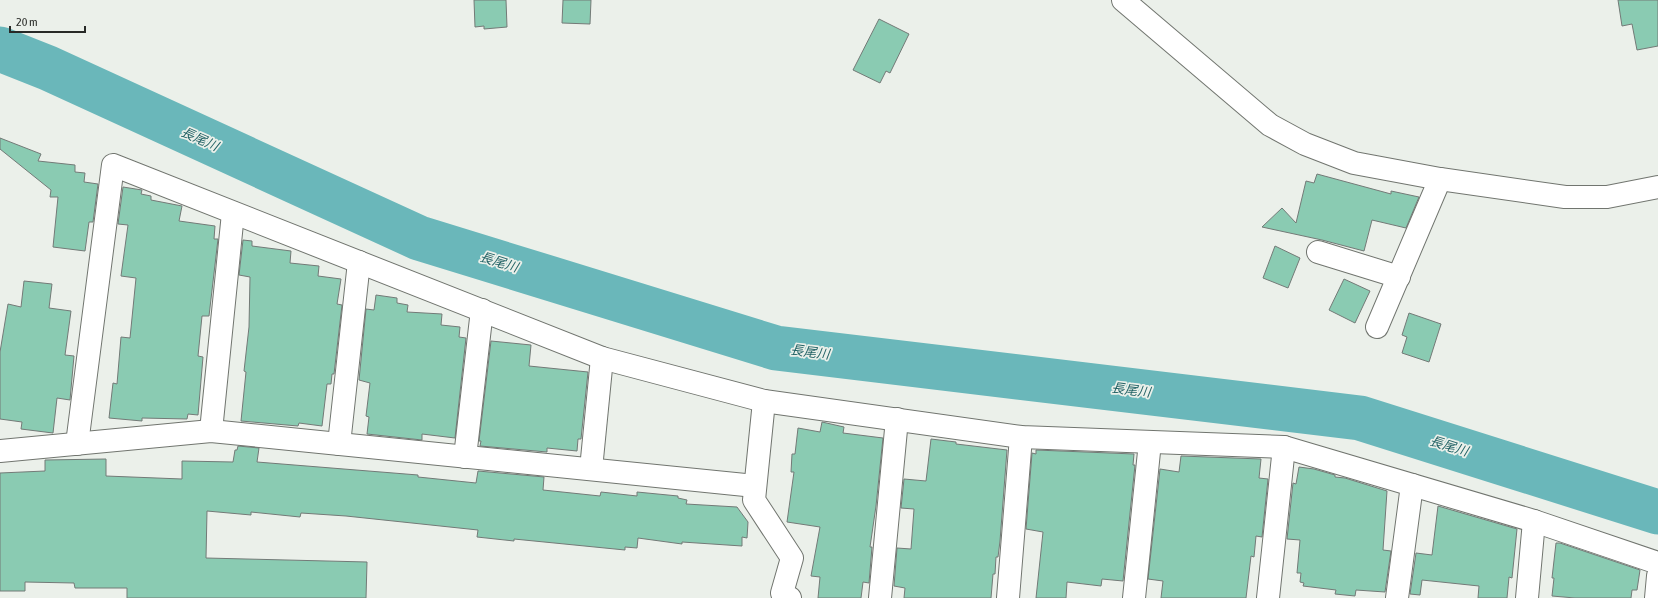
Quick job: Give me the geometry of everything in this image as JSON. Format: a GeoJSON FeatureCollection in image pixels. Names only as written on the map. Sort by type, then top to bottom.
{"type":"FeatureCollection","features":[{"type":"Feature","properties":{"kind":"street"},"geometry":{"type":"LineString","coordinates":[[1123,0],[1270,124],[1305,144],[1354,163],[1440,179],[1565,197],[1608,197],[1658,187]]}},
{"type":"Feature","properties":{"kind":"street"},"geometry":{"type":"LineString","coordinates":[[77,444],[113,165],[602,358],[764,401],[1021,437],[1284,447],[1534,521],[1658,563]]}},
{"type":"Feature","properties":{"kind":"street"},"geometry":{"type":"LineString","coordinates":[[1377,327],[1440,179]]}},
{"type":"Feature","properties":{"kind":"street"},"geometry":{"type":"LineString","coordinates":[[211,431],[233,212]]}},
{"type":"Feature","properties":{"kind":"street"},"geometry":{"type":"LineString","coordinates":[[1318,252],[1399,277]]}},
{"type":"Feature","properties":{"kind":"street"},"geometry":{"type":"LineString","coordinates":[[340,444],[359,262]]}},
{"type":"Feature","properties":{"kind":"street"},"geometry":{"type":"LineString","coordinates":[[465,457],[482,310]]}},
{"type":"Feature","properties":{"kind":"street"},"geometry":{"type":"LineString","coordinates":[[591,469],[602,358]]}},
{"type":"Feature","properties":{"kind":"street"},"geometry":{"type":"LineString","coordinates":[[764,401],[754,500],[792,558],[784,596]]}},
{"type":"Feature","properties":{"kind":"street"},"geometry":{"type":"LineString","coordinates":[[880,598],[897,419]]}},
{"type":"Feature","properties":{"kind":"street"},"geometry":{"type":"LineString","coordinates":[[0,451],[211,431],[755,486]]}},
{"type":"Feature","properties":{"kind":"street"},"geometry":{"type":"LineString","coordinates":[[1008,598],[1021,437]]}},
{"type":"Feature","properties":{"kind":"street"},"geometry":{"type":"LineString","coordinates":[[1134,598],[1150,442]]}},
{"type":"Feature","properties":{"kind":"street"},"geometry":{"type":"LineString","coordinates":[[1268,598],[1284,447]]}},
{"type":"Feature","properties":{"kind":"street"},"geometry":{"type":"LineString","coordinates":[[1397,598],[1412,485]]}},
{"type":"Feature","properties":{"kind":"street"},"geometry":{"type":"LineString","coordinates":[[1526,598],[1534,521]]}},
{"type":"Feature","properties":{"kind":"street"},"geometry":{"type":"LineString","coordinates":[[1656,598],[1658,576]]}},
{"type":"Feature","properties":{"kind":"building"},"geometry":{"type":"Polygon","coordinates":[[[474,0],[506,0],[507,27],[484,29],[484,26],[475,27],[474,0]]]}},
{"type":"Feature","properties":{"kind":"building"},"geometry":{"type":"Polygon","coordinates":[[[563,0],[591,0],[590,24],[562,23],[563,0]]]}},
{"type":"Feature","properties":{"kind":"building"},"geometry":{"type":"Polygon","coordinates":[[[1618,0],[1658,0],[1658,46],[1637,50],[1632,24],[1622,26],[1618,0]]]}},
{"type":"Feature","properties":{"kind":"building"},"geometry":{"type":"Polygon","coordinates":[[[879,19],[909,34],[890,73],[886,71],[880,83],[853,70],[879,19]]]}},
{"type":"Feature","properties":{"kind":"building"},"geometry":{"type":"Polygon","coordinates":[[[0,138],[41,154],[38,161],[75,165],[75,172],[85,173],[84,182],[98,184],[93,222],[89,222],[85,251],[53,247],[58,197],[50,197],[51,190],[0,149],[0,138]]]}},
{"type":"Feature","properties":{"kind":"building"},"geometry":{"type":"Polygon","coordinates":[[[1317,174],[1391,194],[1391,191],[1419,197],[1406,228],[1372,220],[1364,251],[1262,227],[1282,208],[1296,223],[1306,181],[1314,183],[1317,174]]]}},
{"type":"Feature","properties":{"kind":"building"},"geometry":{"type":"Polygon","coordinates":[[[123,187],[142,190],[141,194],[151,196],[151,200],[182,206],[179,221],[215,226],[214,239],[218,239],[209,316],[202,316],[198,356],[203,357],[198,415],[188,414],[187,419],[142,418],[142,421],[109,418],[113,383],[117,384],[121,337],[130,338],[136,278],[121,276],[128,225],[118,224],[123,187]]]}},
{"type":"Feature","properties":{"kind":"building"},"geometry":{"type":"Polygon","coordinates":[[[243,240],[252,241],[252,246],[291,251],[290,263],[319,266],[318,276],[341,279],[337,304],[342,305],[334,374],[332,374],[331,384],[327,384],[322,426],[299,423],[298,426],[241,421],[246,372],[244,371],[249,327],[250,277],[239,275],[243,240]]]}},
{"type":"Feature","properties":{"kind":"building"},"geometry":{"type":"Polygon","coordinates":[[[1275,246],[1300,258],[1288,288],[1263,278],[1275,246]]]}},
{"type":"Feature","properties":{"kind":"building"},"geometry":{"type":"Polygon","coordinates":[[[1344,279],[1370,291],[1355,323],[1329,310],[1344,279]]]}},
{"type":"Feature","properties":{"kind":"building"},"geometry":{"type":"Polygon","coordinates":[[[24,281],[52,284],[49,308],[71,311],[65,355],[74,356],[70,400],[57,398],[53,433],[21,429],[22,422],[0,419],[0,352],[8,304],[21,307],[24,281]]]}},
{"type":"Feature","properties":{"kind":"building"},"geometry":{"type":"Polygon","coordinates":[[[376,295],[397,298],[397,303],[408,305],[407,312],[442,314],[441,325],[460,327],[459,337],[466,338],[455,438],[422,434],[422,440],[367,434],[369,417],[366,416],[370,383],[359,380],[366,309],[374,310],[376,295]]]}},
{"type":"Feature","properties":{"kind":"building"},"geometry":{"type":"Polygon","coordinates":[[[1409,313],[1441,324],[1429,362],[1402,353],[1407,337],[1402,335],[1409,313]]]}},
{"type":"Feature","properties":{"kind":"building"},"geometry":{"type":"Polygon","coordinates":[[[491,341],[531,345],[529,366],[588,372],[581,439],[578,439],[577,451],[547,448],[547,452],[480,446],[481,441],[479,441],[491,341]]]}},
{"type":"Feature","properties":{"kind":"building"},"geometry":{"type":"Polygon","coordinates":[[[822,422],[844,427],[843,433],[883,438],[870,547],[872,547],[869,583],[863,582],[861,598],[818,598],[820,577],[811,576],[820,527],[787,522],[794,472],[791,472],[792,454],[795,454],[798,428],[820,432],[822,422]]]}},
{"type":"Feature","properties":{"kind":"building"},"geometry":{"type":"Polygon","coordinates":[[[931,439],[956,442],[956,444],[1007,450],[1000,541],[998,557],[996,557],[995,574],[993,574],[991,598],[904,598],[905,588],[894,586],[897,548],[911,549],[914,509],[901,508],[904,479],[926,481],[931,439]]]}},
{"type":"Feature","properties":{"kind":"building"},"geometry":{"type":"Polygon","coordinates":[[[238,446],[259,448],[257,462],[418,475],[418,477],[476,483],[478,471],[544,477],[543,490],[600,496],[601,492],[637,496],[637,492],[678,496],[678,498],[687,500],[686,504],[737,507],[748,522],[747,538],[742,537],[742,546],[682,542],[682,544],[638,538],[637,548],[625,547],[625,550],[514,539],[514,541],[477,537],[478,530],[346,516],[301,513],[300,517],[251,512],[251,515],[207,511],[206,558],[367,562],[366,598],[127,598],[127,588],[75,588],[74,583],[25,582],[25,591],[0,591],[0,473],[45,471],[45,460],[106,459],[106,476],[182,479],[182,461],[233,462],[235,450],[237,450],[238,446]]]}},
{"type":"Feature","properties":{"kind":"building"},"geometry":{"type":"Polygon","coordinates":[[[1036,450],[1134,454],[1133,465],[1135,465],[1123,581],[1102,579],[1101,586],[1067,582],[1066,598],[1036,598],[1043,532],[1026,529],[1032,453],[1036,454],[1036,450]]]}},
{"type":"Feature","properties":{"kind":"building"},"geometry":{"type":"Polygon","coordinates":[[[1181,456],[1261,459],[1259,478],[1268,479],[1262,537],[1256,536],[1254,557],[1251,556],[1246,598],[1161,598],[1163,581],[1148,579],[1160,469],[1179,472],[1181,456]]]}},
{"type":"Feature","properties":{"kind":"building"},"geometry":{"type":"Polygon","coordinates":[[[1299,467],[1314,469],[1335,475],[1335,477],[1345,478],[1387,491],[1383,550],[1391,551],[1385,592],[1356,590],[1355,596],[1335,594],[1336,590],[1303,586],[1304,583],[1300,582],[1301,573],[1297,573],[1300,540],[1287,539],[1293,483],[1296,484],[1299,467]]]}},
{"type":"Feature","properties":{"kind":"building"},"geometry":{"type":"Polygon","coordinates":[[[1438,506],[1517,529],[1512,578],[1509,577],[1507,598],[1478,598],[1479,586],[1422,580],[1420,595],[1410,594],[1416,553],[1432,555],[1438,506]]]}},
{"type":"Feature","properties":{"kind":"building"},"geometry":{"type":"Polygon","coordinates":[[[1556,543],[1560,543],[1640,570],[1637,590],[1632,590],[1631,598],[1575,598],[1552,596],[1554,578],[1552,578],[1556,543]]]}},
{"type":"Feature","properties":{"kind":"waterway","name":"長尾川"},"geometry":{"type":"LineString","coordinates":[[0,49],[48,68],[419,238],[776,348],[1360,418],[1658,512]]}}]}
